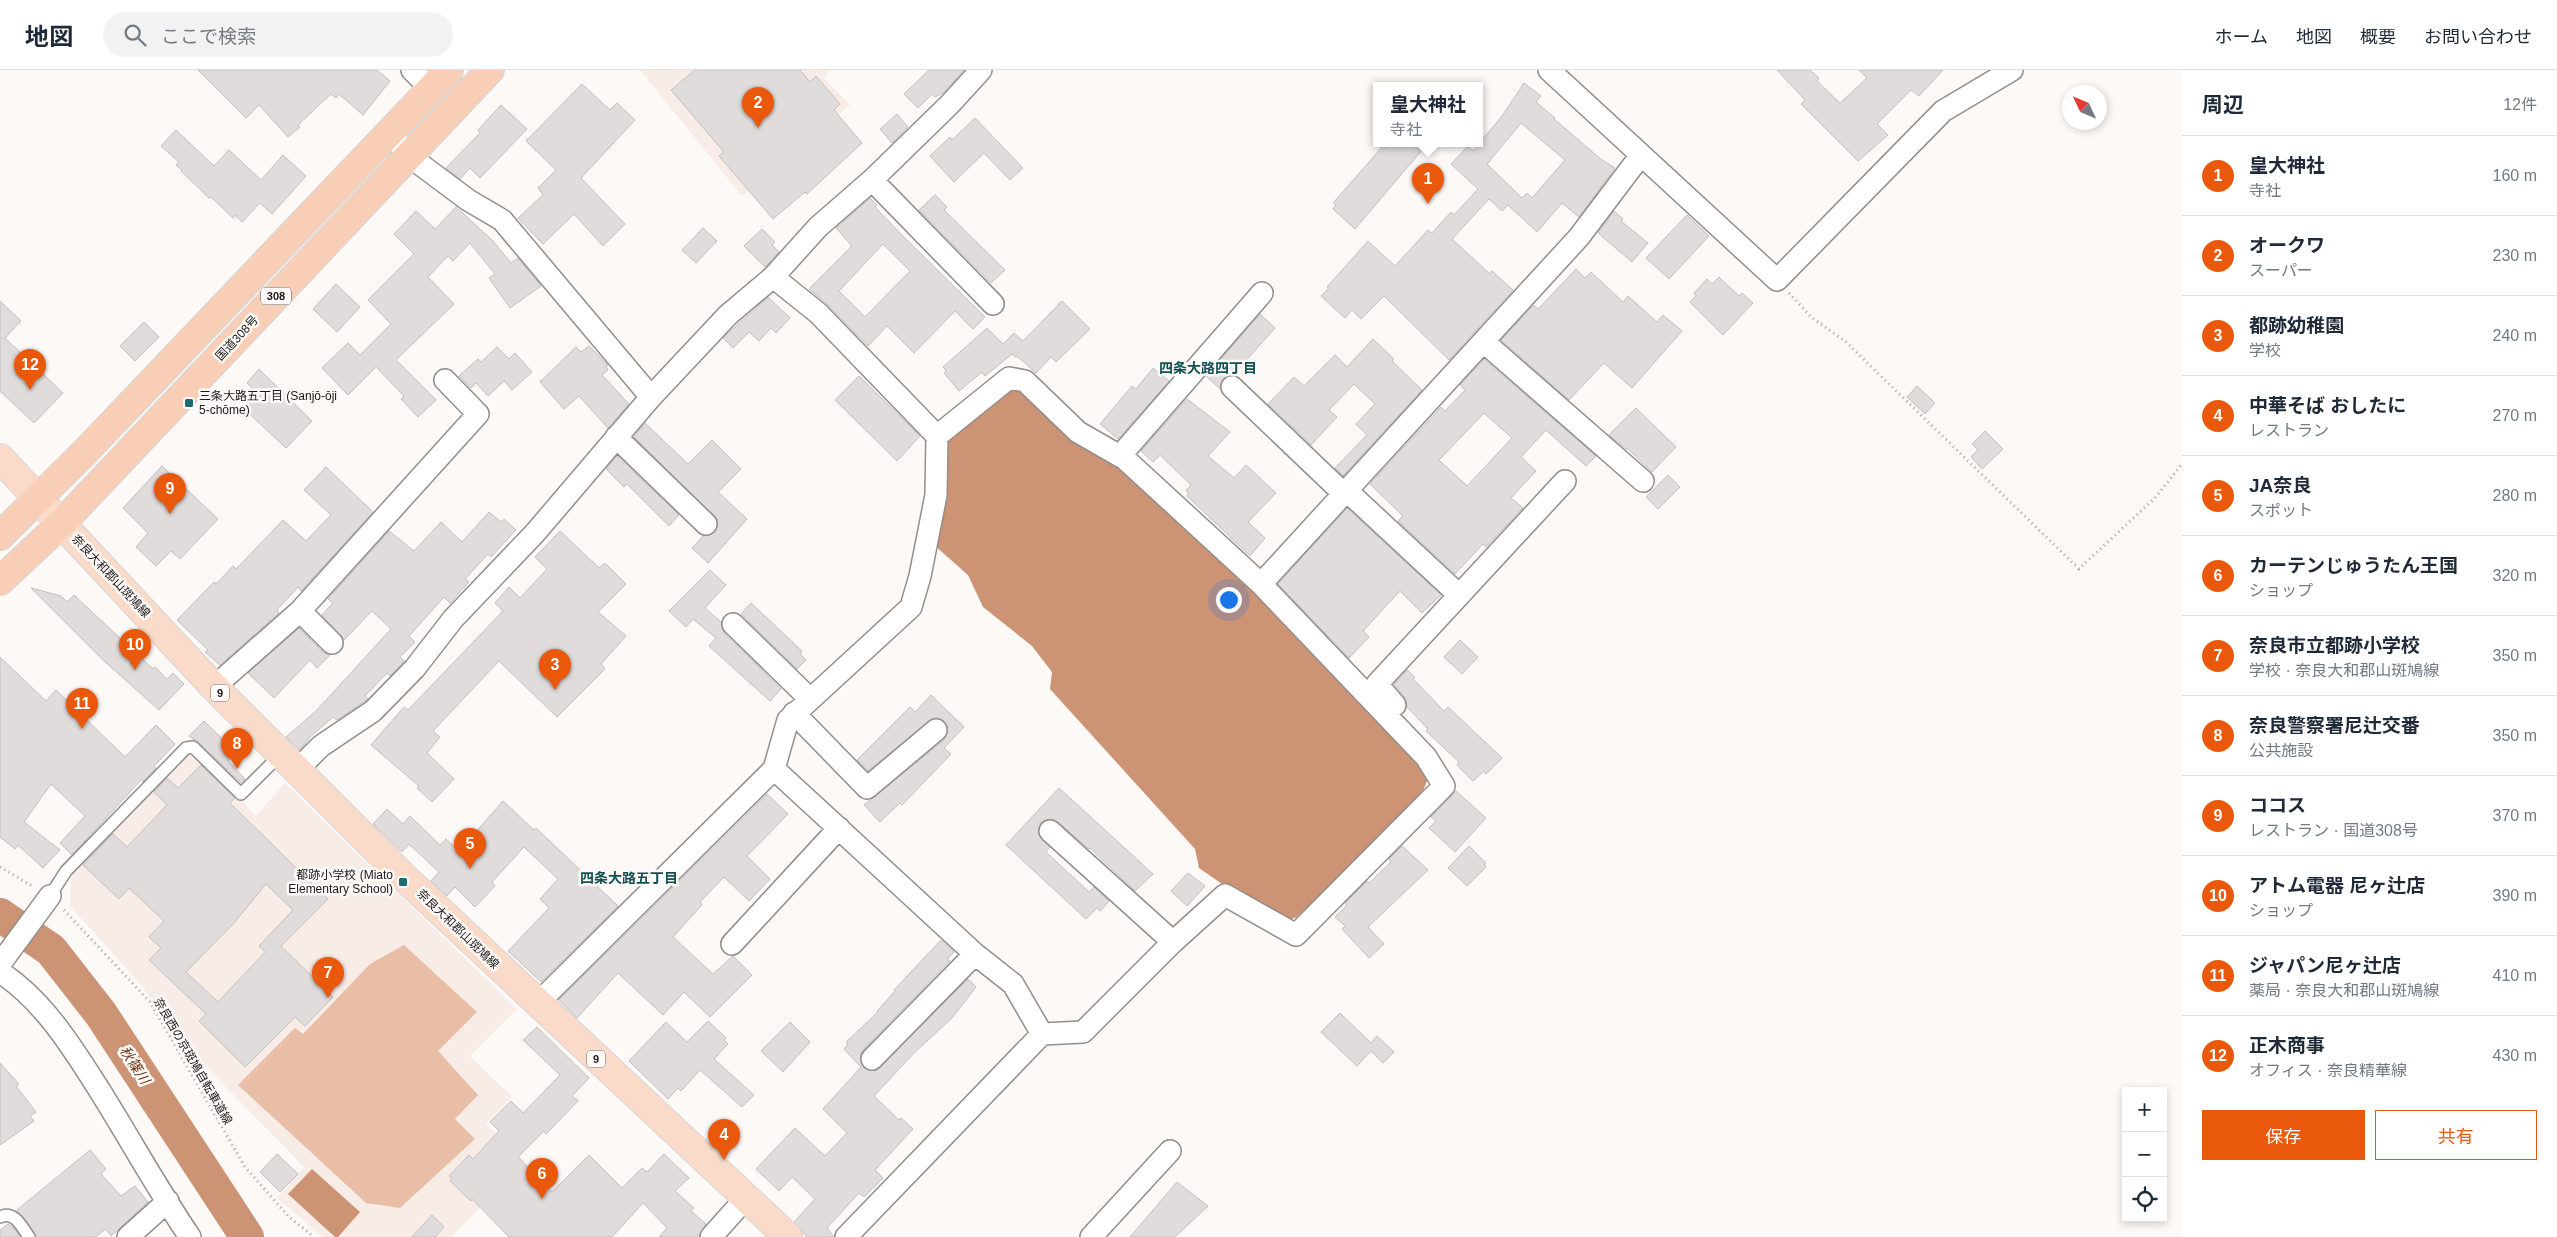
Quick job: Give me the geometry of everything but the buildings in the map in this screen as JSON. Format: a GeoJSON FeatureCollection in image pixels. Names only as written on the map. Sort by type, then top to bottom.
{"type":"FeatureCollection","features":[{"type":"Feature","properties":{"kind":"highway","name":"国道308号"},"geometry":{"type":"LineString","coordinates":[[0,581],[62,523],[490,70]]}},
{"type":"Feature","properties":{"kind":"highway","name":"308"},"geometry":{"type":"LineString","coordinates":[[0,536],[40,499],[440,80]]}},
{"type":"Feature","properties":{"kind":"main road","name":"奈良大和郡山斑鳩線"},"geometry":{"type":"LineString","coordinates":[[0,458],[214,687],[407,880],[537,1004],[788,1237]]}},
{"type":"Feature","properties":{"kind":"street"},"geometry":{"type":"LineString","coordinates":[[412,70],[440,80]]}},
{"type":"Feature","properties":{"kind":"street"},"geometry":{"type":"LineString","coordinates":[[290,761],[321,746],[373,711],[415,668],[453,619],[535,533],[651,397],[728,315],[773,277],[818,226],[872,180],[950,104],[981,70]]}},
{"type":"Feature","properties":{"kind":"street"},"geometry":{"type":"LineString","coordinates":[[1549,70],[1777,280],[1943,111],[2012,70]]}},
{"type":"Feature","properties":{"kind":"street"},"geometry":{"type":"LineString","coordinates":[[390,133],[409,156],[468,200],[502,220],[651,397]]}},
{"type":"Feature","properties":{"kind":"street"},"geometry":{"type":"LineString","coordinates":[[1261,584],[1579,237],[1641,156]]}},
{"type":"Feature","properties":{"kind":"street"},"geometry":{"type":"LineString","coordinates":[[872,180],[993,304]]}},
{"type":"Feature","properties":{"kind":"street"},"geometry":{"type":"LineString","coordinates":[[537,1004],[774,769],[788,720],[794,713],[911,607],[920,576],[936,494],[937,436],[818,313],[773,277]]}},
{"type":"Feature","properties":{"kind":"street"},"geometry":{"type":"LineString","coordinates":[[1120,456],[1262,293]]}},
{"type":"Feature","properties":{"kind":"street"},"geometry":{"type":"LineString","coordinates":[[1484,342],[1642,480]]}},
{"type":"Feature","properties":{"kind":"street"},"geometry":{"type":"LineString","coordinates":[[846,1237],[1042,1034],[1082,1032],[1173,942],[1225,895],[1296,935],[1444,786],[1426,757],[1261,584],[1120,456],[1078,432],[1025,381],[1009,378],[937,436]]}},
{"type":"Feature","properties":{"kind":"street"},"geometry":{"type":"LineString","coordinates":[[214,687],[300,611],[478,414],[445,380]]}},
{"type":"Feature","properties":{"kind":"street"},"geometry":{"type":"LineString","coordinates":[[1232,387],[1459,594]]}},
{"type":"Feature","properties":{"kind":"street"},"geometry":{"type":"LineString","coordinates":[[616,437],[706,524]]}},
{"type":"Feature","properties":{"kind":"street"},"geometry":{"type":"LineString","coordinates":[[1426,757],[1433,750],[1377,684],[1565,480]]}},
{"type":"Feature","properties":{"kind":"street"},"geometry":{"type":"LineString","coordinates":[[300,611],[332,643]]}},
{"type":"Feature","properties":{"kind":"street"},"geometry":{"type":"LineString","coordinates":[[732,624],[810,699]]}},
{"type":"Feature","properties":{"kind":"street"},"geometry":{"type":"LineString","coordinates":[[794,713],[867,788],[936,730]]}},
{"type":"Feature","properties":{"kind":"street"},"geometry":{"type":"LineString","coordinates":[[774,769],[975,954],[1013,984],[1042,1034]]}},
{"type":"Feature","properties":{"kind":"street"},"geometry":{"type":"LineString","coordinates":[[732,944],[839,828]]}},
{"type":"Feature","properties":{"kind":"street"},"geometry":{"type":"LineString","coordinates":[[1050,831],[1173,942]]}},
{"type":"Feature","properties":{"kind":"street"},"geometry":{"type":"LineString","coordinates":[[0,964],[48,898]]}},
{"type":"Feature","properties":{"kind":"street"},"geometry":{"type":"LineString","coordinates":[[872,1059],[975,954]]}},
{"type":"Feature","properties":{"kind":"street"},"geometry":{"type":"LineString","coordinates":[[0,972],[18,984],[41,1007],[76,1052],[190,1237]]}},
{"type":"Feature","properties":{"kind":"street"},"geometry":{"type":"LineString","coordinates":[[1091,1237],[1170,1151]]}},
{"type":"Feature","properties":{"kind":"street"},"geometry":{"type":"LineString","coordinates":[[711,1237],[746,1198]]}},
{"type":"Feature","properties":{"kind":"street"},"geometry":{"type":"LineString","coordinates":[[128,1237],[168,1201]]}},
{"type":"Feature","properties":{"kind":"lane"},"geometry":{"type":"LineString","coordinates":[[48,898],[66,872],[186,748],[193,747],[241,794],[290,761]]}},
{"type":"Feature","properties":{"kind":"lane"},"geometry":{"type":"LineString","coordinates":[[0,1217],[5,1214],[13,1216],[29,1237]]}},
{"type":"Feature","properties":{"kind":"path"},"geometry":{"type":"LineString","coordinates":[[1777,280],[1811,317],[1846,342],[2078,569],[2155,498],[2182,464]]}},
{"type":"Feature","properties":{"kind":"path","name":"奈良西の京斑鳩自転車道線"},"geometry":{"type":"LineString","coordinates":[[0,867],[48,898],[150,1002],[245,1167],[289,1217],[314,1237]]}},
{"type":"Feature","properties":{"kind":"shaded area"},"geometry":{"type":"Polygon","coordinates":[[[640,70],[831,70],[824,78],[850,105],[742,196],[640,70]]]}},
{"type":"Feature","properties":{"kind":"shaded area"},"geometry":{"type":"Polygon","coordinates":[[[1011,388],[1022,388],[1074,427],[1126,467],[1200,532],[1253,589],[1266,596],[1406,746],[1428,779],[1418,802],[1297,917],[1286,921],[1225,886],[1199,868],[1195,849],[1050,689],[1052,672],[1032,646],[983,607],[968,575],[934,545],[947,498],[946,438],[1011,388]]]}},
{"type":"Feature","properties":{"kind":"shaded area"},"geometry":{"type":"Polygon","coordinates":[[[192,750],[256,816],[285,783],[517,1009],[470,1056],[512,1097],[486,1124],[526,1161],[451,1237],[323,1237],[277,1198],[304,1167],[180,1040],[143,987],[70,906],[72,868],[192,750]]]}},
{"type":"Feature","properties":{"kind":"shaded area"},"geometry":{"type":"Polygon","coordinates":[[[404,945],[477,1012],[438,1051],[478,1095],[455,1119],[475,1139],[400,1208],[366,1203],[238,1085],[295,1028],[303,1034],[370,964],[404,945]]]}},
{"type":"Feature","properties":{"kind":"shaded area"},"geometry":{"type":"Polygon","coordinates":[[[312,1169],[360,1212],[338,1237],[335,1237],[288,1194],[312,1169]]]}},
{"type":"Feature","properties":{"kind":"waterway","name":"秋篠川"},"geometry":{"type":"LineString","coordinates":[[0,915],[51,950],[101,1014],[247,1237]]}},
{"type":"Feature","properties":{"kind":"place","name":"オークワ"},"geometry":{"type":"Point","coordinates":[758,128]}},
{"type":"Feature","properties":{"kind":"place","name":"皇大神社"},"geometry":{"type":"Point","coordinates":[1428,204]}},
{"type":"Feature","properties":{"kind":"place","name":"正木商事"},"geometry":{"type":"Point","coordinates":[30,390]}},
{"type":"Feature","properties":{"kind":"place","name":"三条大路五丁目 (Sanjō-ōji 5-chōme)"},"geometry":{"type":"Point","coordinates":[189,403]}},
{"type":"Feature","properties":{"kind":"place","name":"ココス"},"geometry":{"type":"Point","coordinates":[170,514]}},
{"type":"Feature","properties":{"kind":"place","name":"アトム電器 尼ヶ辻店"},"geometry":{"type":"Point","coordinates":[135,670]}},
{"type":"Feature","properties":{"kind":"place","name":"都跡幼稚園"},"geometry":{"type":"Point","coordinates":[555,690]}},
{"type":"Feature","properties":{"kind":"place","name":"ジャパン尼ヶ辻店"},"geometry":{"type":"Point","coordinates":[82,729]}},
{"type":"Feature","properties":{"kind":"place","name":"奈良警察署尼辻交番"},"geometry":{"type":"Point","coordinates":[237,769]}},
{"type":"Feature","properties":{"kind":"place","name":"JA奈良"},"geometry":{"type":"Point","coordinates":[470,869]}},
{"type":"Feature","properties":{"kind":"place","name":"都跡小学校 (Miato Elementary School)"},"geometry":{"type":"Point","coordinates":[403,882]}},
{"type":"Feature","properties":{"kind":"place","name":"奈良市立都跡小学校"},"geometry":{"type":"Point","coordinates":[328,998]}},
{"type":"Feature","properties":{"kind":"place","name":"中華そば おしたに"},"geometry":{"type":"Point","coordinates":[724,1160]}},
{"type":"Feature","properties":{"kind":"place","name":"カーテンじゅうたん王国"},"geometry":{"type":"Point","coordinates":[542,1199]}},
{"type":"Feature","properties":{"kind":"district","name":"四条大路四丁目"},"geometry":{"type":"Point","coordinates":[1208,368]}},
{"type":"Feature","properties":{"kind":"district","name":"四条大路五丁目"},"geometry":{"type":"Point","coordinates":[629,878]}}]}
